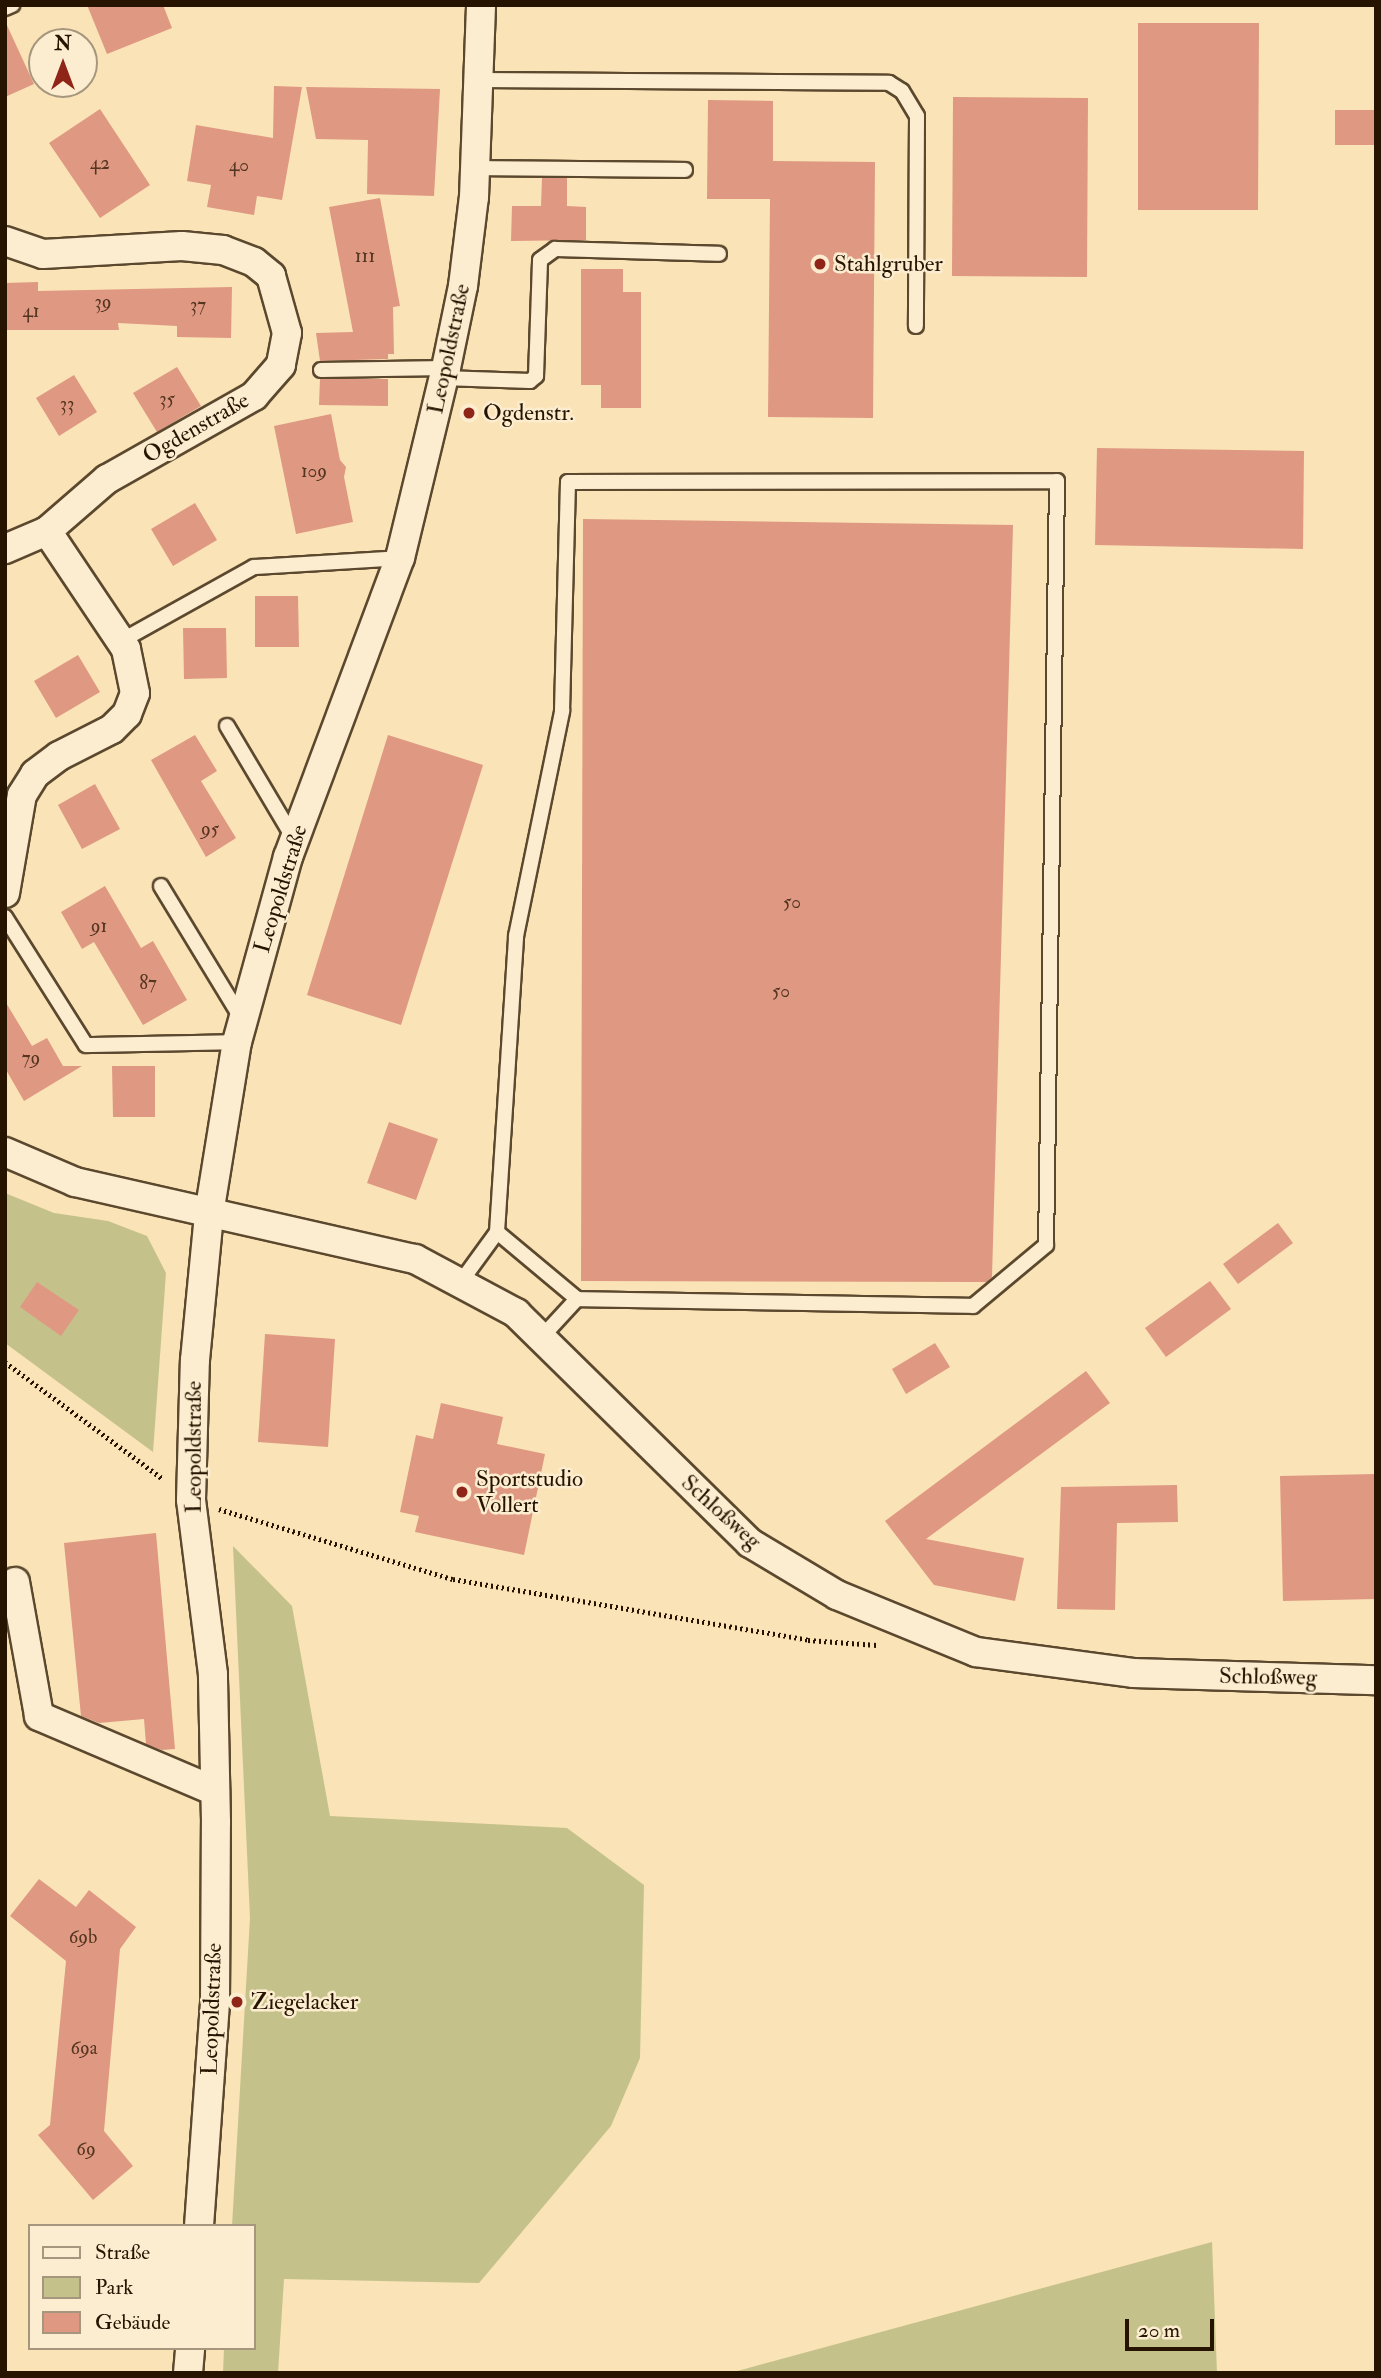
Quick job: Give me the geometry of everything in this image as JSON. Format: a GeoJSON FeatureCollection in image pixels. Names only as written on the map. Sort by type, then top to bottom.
{"type":"FeatureCollection","features":[{"type":"Feature","properties":{"kind":"street","name":"Leopoldstraße"},"geometry":{"type":"LineString","coordinates":[[199,2224],[215,2001],[214,1674],[191,1500],[195,1360],[209,1214],[240,1031],[295,840],[400,558],[445,373],[463,286],[475,168],[481,5]]}},
{"type":"Feature","properties":{"kind":"street","name":"Ogdenstraße"},"geometry":{"type":"LineString","coordinates":[[5,241],[43,254],[182,246],[223,250],[254,262],[271,276],[287,333],[281,365],[254,396],[107,479],[47,531],[5,548]]}},
{"type":"Feature","properties":{"kind":"street"},"geometry":{"type":"LineString","coordinates":[[5,893],[22,795],[35,774],[59,756],[112,729],[127,714],[135,693],[134,675],[121,641],[47,531]]}},
{"type":"Feature","properties":{"kind":"street","name":"Schloßweg"},"geometry":{"type":"LineString","coordinates":[[5,1152],[75,1182],[209,1214],[303,1231],[415,1259],[516,1313],[750,1543],[837,1595],[976,1652],[1133,1674],[1376,1680]]}},
{"type":"Feature","properties":{"kind":"street"},"geometry":{"type":"LineString","coordinates":[[15,1582],[38,1716],[215,1791]]}},
{"type":"Feature","properties":{"kind":"street"},"geometry":{"type":"LineString","coordinates":[[188,2373],[190,2350]]}},
{"type":"Feature","properties":{"kind":"lane"},"geometry":{"type":"LineString","coordinates":[[5,8],[12,5]]}},
{"type":"Feature","properties":{"kind":"lane"},"geometry":{"type":"LineString","coordinates":[[479,80],[889,83],[902,92],[917,116],[916,326]]}},
{"type":"Feature","properties":{"kind":"lane"},"geometry":{"type":"LineString","coordinates":[[475,168],[685,170]]}},
{"type":"Feature","properties":{"kind":"lane"},"geometry":{"type":"LineString","coordinates":[[321,370],[445,373],[530,381],[536,376],[540,260],[555,249],[719,254]]}},
{"type":"Feature","properties":{"kind":"lane"},"geometry":{"type":"LineString","coordinates":[[460,1283],[497,1232],[516,936],[562,711],[568,482],[1057,481],[1046,1245],[973,1306],[577,1298],[497,1232]]}},
{"type":"Feature","properties":{"kind":"lane"},"geometry":{"type":"LineString","coordinates":[[121,641],[254,566],[400,558]]}},
{"type":"Feature","properties":{"kind":"lane"},"geometry":{"type":"LineString","coordinates":[[228,726],[295,840]]}},
{"type":"Feature","properties":{"kind":"lane"},"geometry":{"type":"LineString","coordinates":[[5,917],[86,1045],[240,1031],[161,886]]}},
{"type":"Feature","properties":{"kind":"lane"},"geometry":{"type":"LineString","coordinates":[[541,1338],[577,1298]]}},
{"type":"Feature","properties":{"kind":"path"},"geometry":{"type":"LineString","coordinates":[[5,1362],[191,1500],[453,1579],[808,1640],[887,1645]]}},
{"type":"Feature","properties":{"kind":"green space"},"geometry":{"type":"Polygon","coordinates":[[[5,1193],[54,1213],[108,1221],[147,1236],[166,1273],[153,1452],[5,1343],[5,1193]]]}},
{"type":"Feature","properties":{"kind":"green space"},"geometry":{"type":"Polygon","coordinates":[[[233,1546],[292,1606],[330,1816],[567,1828],[644,1885],[640,2058],[611,2126],[479,2283],[284,2279],[278,2373],[223,2373],[224,2350],[256,2350],[256,2224],[232,2224],[250,1918],[233,1546]]]}},
{"type":"Feature","properties":{"kind":"green space"},"geometry":{"type":"Polygon","coordinates":[[[1212,2242],[1217,2373],[730,2373],[1212,2242]]]}},
{"type":"Feature","properties":{"kind":"building"},"geometry":{"type":"Polygon","coordinates":[[[87,5],[163,5],[172,28],[107,54],[87,5]]]}},
{"type":"Feature","properties":{"kind":"building"},"geometry":{"type":"Polygon","coordinates":[[[5,21],[28,71],[28,87],[5,97],[5,21]]]}},
{"type":"Feature","properties":{"kind":"building"},"geometry":{"type":"Polygon","coordinates":[[[1138,23],[1259,23],[1258,210],[1138,210],[1138,23]]]}},
{"type":"Feature","properties":{"kind":"building"},"geometry":{"type":"Polygon","coordinates":[[[274,86],[302,87],[282,200],[257,196],[254,215],[207,207],[211,185],[187,181],[196,125],[273,138],[274,86]]]}},
{"type":"Feature","properties":{"kind":"building"},"geometry":{"type":"Polygon","coordinates":[[[306,87],[440,89],[434,196],[367,194],[368,140],[316,139],[306,87]]]}},
{"type":"Feature","properties":{"kind":"building"},"geometry":{"type":"Polygon","coordinates":[[[953,97],[1088,98],[1087,277],[952,276],[953,97]]]}},
{"type":"Feature","properties":{"kind":"building"},"geometry":{"type":"Polygon","coordinates":[[[708,100],[773,101],[773,161],[875,162],[873,418],[768,417],[770,199],[707,199],[708,100]]]}},
{"type":"Feature","properties":{"kind":"building"},"geometry":{"type":"Polygon","coordinates":[[[100,109],[150,185],[100,218],[49,143],[100,109]]]}},
{"type":"Feature","properties":{"kind":"building"},"geometry":{"type":"Polygon","coordinates":[[[1335,110],[1374,110],[1374,145],[1335,145],[1335,110]]]}},
{"type":"Feature","properties":{"kind":"building"},"geometry":{"type":"Polygon","coordinates":[[[542,178],[567,178],[567,206],[586,207],[586,240],[511,241],[512,206],[541,206],[542,178]]]}},
{"type":"Feature","properties":{"kind":"building"},"geometry":{"type":"Polygon","coordinates":[[[380,198],[400,306],[393,307],[394,354],[388,354],[388,359],[320,361],[316,333],[353,332],[329,207],[380,198]]]}},
{"type":"Feature","properties":{"kind":"building"},"geometry":{"type":"Polygon","coordinates":[[[581,269],[623,269],[623,292],[641,292],[641,408],[601,408],[601,385],[581,385],[581,269]]]}},
{"type":"Feature","properties":{"kind":"building"},"geometry":{"type":"Polygon","coordinates":[[[38,282],[38,291],[232,287],[231,338],[177,337],[177,326],[118,323],[119,330],[5,330],[5,283],[38,282]]]}},
{"type":"Feature","properties":{"kind":"building"},"geometry":{"type":"Polygon","coordinates":[[[177,367],[201,406],[157,432],[133,393],[177,367]]]}},
{"type":"Feature","properties":{"kind":"building"},"geometry":{"type":"Polygon","coordinates":[[[74,375],[97,412],[59,436],[36,398],[74,375]]]}},
{"type":"Feature","properties":{"kind":"building"},"geometry":{"type":"Polygon","coordinates":[[[320,379],[388,379],[388,406],[319,405],[320,379]]]}},
{"type":"Feature","properties":{"kind":"building"},"geometry":{"type":"Polygon","coordinates":[[[331,414],[340,460],[346,467],[344,477],[353,522],[296,534],[274,426],[331,414]]]}},
{"type":"Feature","properties":{"kind":"building"},"geometry":{"type":"Polygon","coordinates":[[[1097,448],[1304,451],[1303,549],[1095,545],[1097,448]]]}},
{"type":"Feature","properties":{"kind":"building"},"geometry":{"type":"Polygon","coordinates":[[[195,503],[217,540],[173,566],[151,529],[195,503]]]}},
{"type":"Feature","properties":{"kind":"building"},"geometry":{"type":"Polygon","coordinates":[[[583,519],[1013,525],[992,1277],[987,1282],[581,1281],[583,519]]]}},
{"type":"Feature","properties":{"kind":"building"},"geometry":{"type":"Polygon","coordinates":[[[255,596],[298,596],[299,647],[255,647],[255,596]]]}},
{"type":"Feature","properties":{"kind":"building"},"geometry":{"type":"Polygon","coordinates":[[[183,628],[226,628],[227,678],[184,679],[183,628]]]}},
{"type":"Feature","properties":{"kind":"building"},"geometry":{"type":"Polygon","coordinates":[[[78,655],[100,692],[56,718],[34,681],[78,655]]]}},
{"type":"Feature","properties":{"kind":"building"},"geometry":{"type":"Polygon","coordinates":[[[195,735],[217,771],[201,781],[236,838],[206,857],[151,760],[195,735]]]}},
{"type":"Feature","properties":{"kind":"building"},"geometry":{"type":"Polygon","coordinates":[[[388,735],[483,765],[401,1025],[307,995],[388,735]]]}},
{"type":"Feature","properties":{"kind":"building"},"geometry":{"type":"Polygon","coordinates":[[[95,784],[120,829],[82,849],[58,805],[95,784]]]}},
{"type":"Feature","properties":{"kind":"building"},"geometry":{"type":"Polygon","coordinates":[[[105,886],[141,948],[153,941],[187,1000],[143,1025],[94,942],[82,949],[61,912],[105,886]]]}},
{"type":"Feature","properties":{"kind":"building"},"geometry":{"type":"Polygon","coordinates":[[[5,1001],[32,1046],[47,1038],[63,1066],[82,1066],[24,1101],[5,1068],[5,1001]]]}},
{"type":"Feature","properties":{"kind":"building"},"geometry":{"type":"Polygon","coordinates":[[[112,1066],[155,1066],[155,1117],[113,1117],[112,1066]]]}},
{"type":"Feature","properties":{"kind":"building"},"geometry":{"type":"Polygon","coordinates":[[[389,1122],[438,1139],[416,1200],[367,1183],[389,1122]]]}},
{"type":"Feature","properties":{"kind":"building"},"geometry":{"type":"Polygon","coordinates":[[[1278,1223],[1293,1243],[1238,1284],[1223,1264],[1278,1223]]]}},
{"type":"Feature","properties":{"kind":"building"},"geometry":{"type":"Polygon","coordinates":[[[1210,1281],[1231,1309],[1166,1357],[1145,1328],[1210,1281]]]}},
{"type":"Feature","properties":{"kind":"building"},"geometry":{"type":"Polygon","coordinates":[[[37,1282],[79,1310],[61,1336],[20,1307],[37,1282]]]}},
{"type":"Feature","properties":{"kind":"building"},"geometry":{"type":"Polygon","coordinates":[[[265,1334],[335,1339],[328,1447],[258,1442],[265,1334]]]}},
{"type":"Feature","properties":{"kind":"building"},"geometry":{"type":"Polygon","coordinates":[[[935,1343],[950,1367],[906,1394],[892,1369],[935,1343]]]}},
{"type":"Feature","properties":{"kind":"building"},"geometry":{"type":"Polygon","coordinates":[[[1086,1371],[1110,1403],[926,1539],[1024,1558],[1015,1601],[934,1585],[885,1521],[1086,1371]]]}},
{"type":"Feature","properties":{"kind":"building"},"geometry":{"type":"Polygon","coordinates":[[[441,1403],[503,1417],[497,1444],[545,1454],[524,1555],[415,1532],[419,1516],[400,1512],[416,1435],[433,1439],[441,1403]]]}},
{"type":"Feature","properties":{"kind":"building"},"geometry":{"type":"Polygon","coordinates":[[[1376,1474],[1376,1599],[1283,1601],[1280,1476],[1376,1474]]]}},
{"type":"Feature","properties":{"kind":"building"},"geometry":{"type":"Polygon","coordinates":[[[1177,1485],[1178,1522],[1117,1523],[1115,1610],[1057,1609],[1061,1487],[1177,1485]]]}},
{"type":"Feature","properties":{"kind":"building"},"geometry":{"type":"Polygon","coordinates":[[[156,1533],[175,1749],[162,1750],[146,1744],[144,1719],[99,1723],[81,1716],[64,1543],[156,1533]]]}},
{"type":"Feature","properties":{"kind":"building"},"geometry":{"type":"Polygon","coordinates":[[[39,1879],[76,1907],[89,1890],[136,1927],[120,1949],[104,2131],[133,2166],[93,2200],[38,2135],[50,2125],[66,1961],[10,1916],[39,1879]]]}},
{"type":"Feature","properties":{"kind":"place","name":"Stahlgruber"},"geometry":{"type":"Point","coordinates":[820,264]}},
{"type":"Feature","properties":{"kind":"place","name":"Ogdenstr."},"geometry":{"type":"Point","coordinates":[469,413]}},
{"type":"Feature","properties":{"kind":"place","name":"Sportstudio Vollert"},"geometry":{"type":"Point","coordinates":[462,1492]}},
{"type":"Feature","properties":{"kind":"place","name":"Ziegelacker"},"geometry":{"type":"Point","coordinates":[237,2002]}}]}
